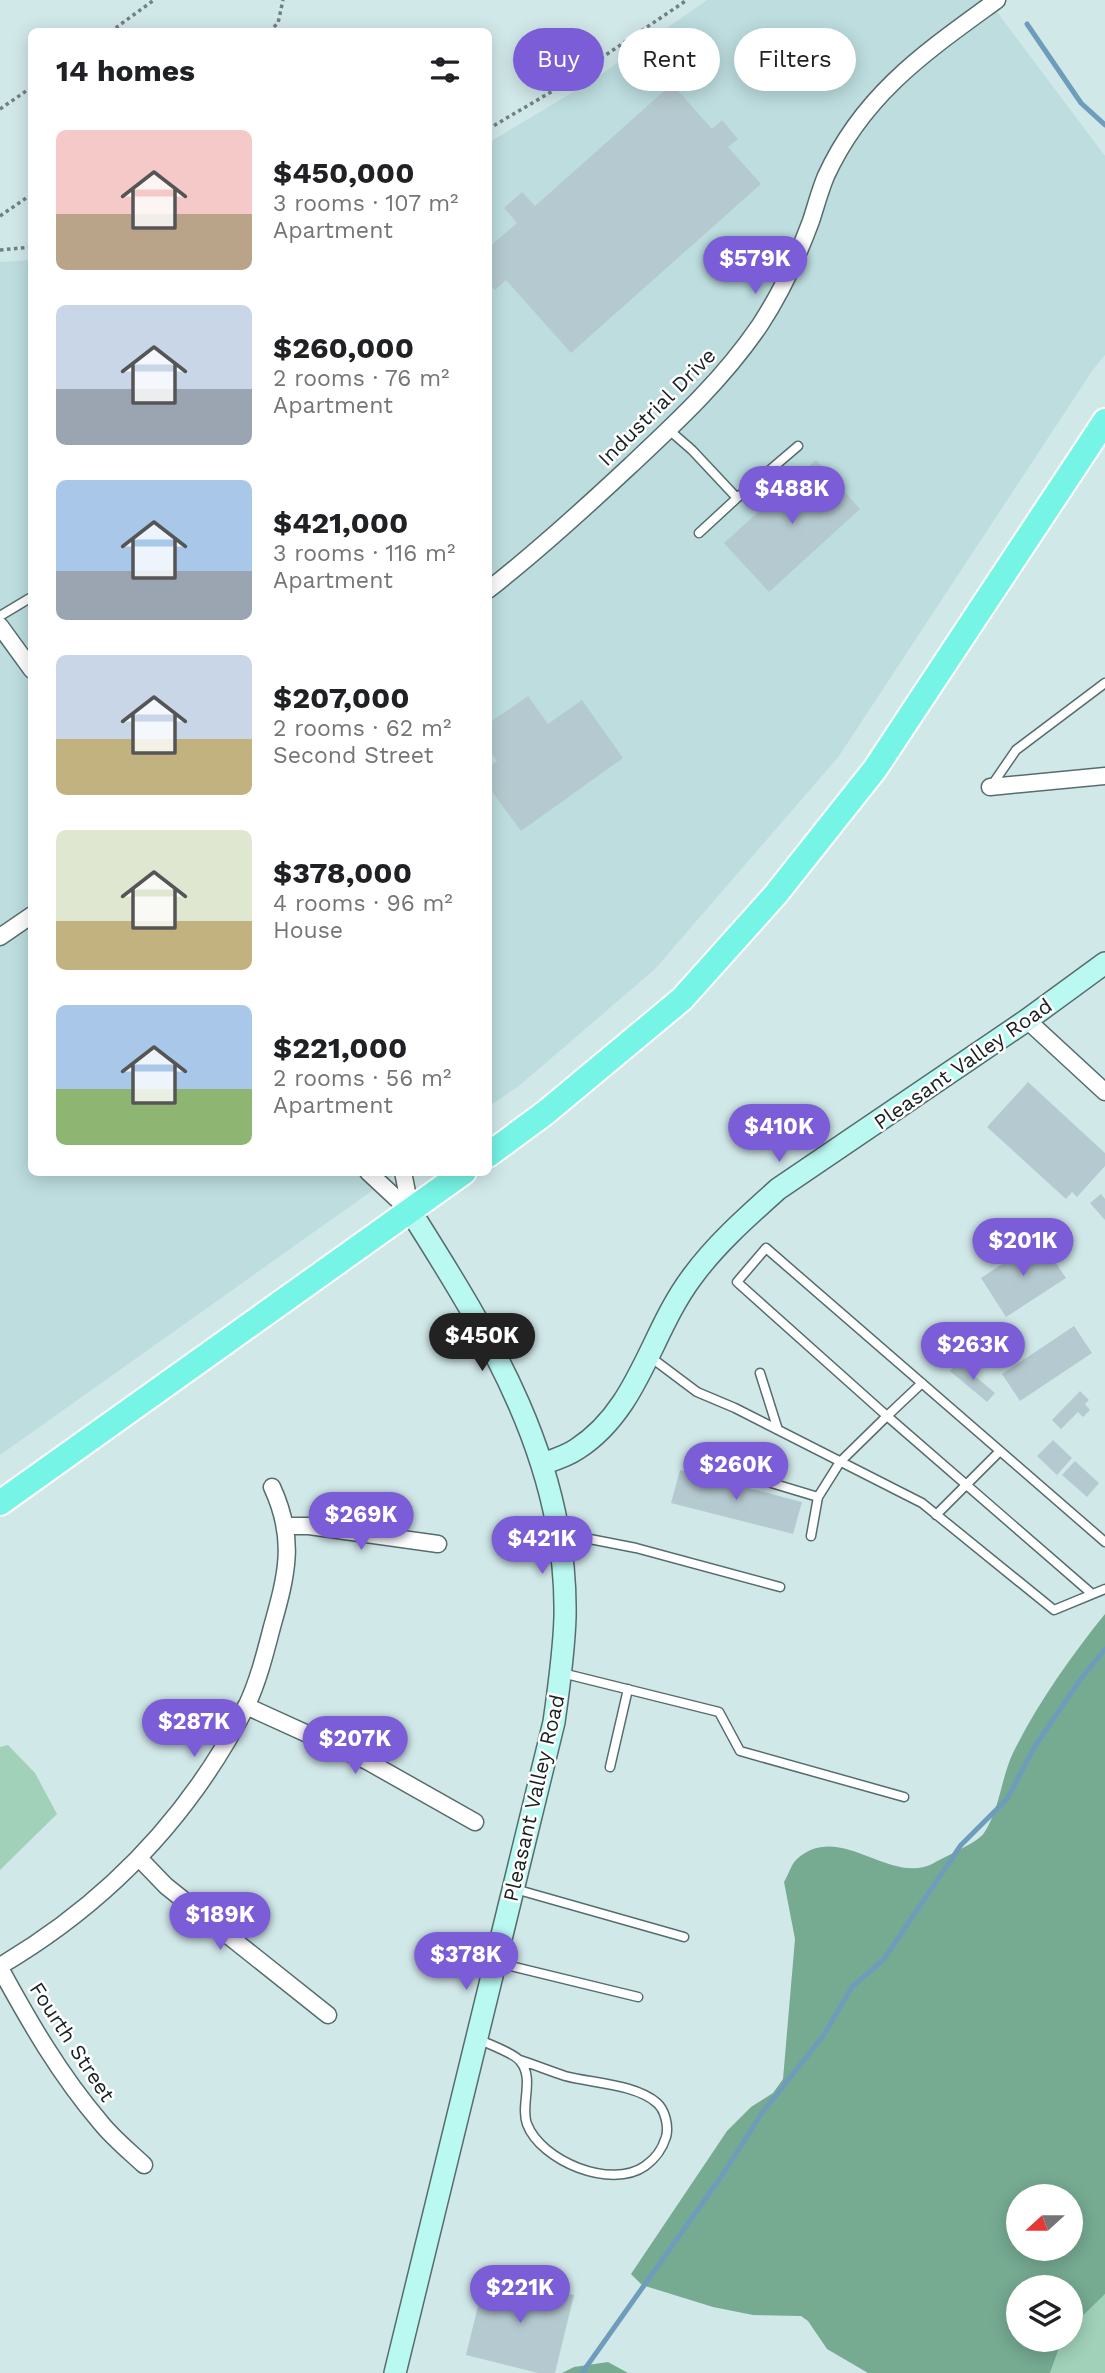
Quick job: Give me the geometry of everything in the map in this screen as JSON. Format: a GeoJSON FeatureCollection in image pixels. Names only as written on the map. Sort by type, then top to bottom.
{"type":"FeatureCollection","features":[{"type":"Feature","properties":{"kind":"main road"},"geometry":{"type":"LineString","coordinates":[[492,1152],[545,1113],[682,999],[776,894],[875,769],[1105,421]]}},
{"type":"Feature","properties":{"kind":"main road"},"geometry":{"type":"LineString","coordinates":[[0,1503],[459,1176]]}},
{"type":"Feature","properties":{"kind":"street","name":"Industrial Drive"},"geometry":{"type":"LineString","coordinates":[[492,587],[541,548],[669,430],[724,373],[761,324],[789,274],[826,177],[846,138],[899,74],[924,52],[997,0]]}},
{"type":"Feature","properties":{"kind":"street"},"geometry":{"type":"LineString","coordinates":[[0,626],[28,664]]}},
{"type":"Feature","properties":{"kind":"street"},"geometry":{"type":"LineString","coordinates":[[990,787],[1105,776]]}},
{"type":"Feature","properties":{"kind":"street"},"geometry":{"type":"LineString","coordinates":[[0,937],[28,918]]}},
{"type":"Feature","properties":{"kind":"street","name":"Pleasant Valley Road"},"geometry":{"type":"LineString","coordinates":[[542,1464],[575,1451],[611,1422],[631,1392],[674,1306],[692,1277],[746,1217],[778,1189],[1027,1020],[1105,963]]}},
{"type":"Feature","properties":{"kind":"street"},"geometry":{"type":"LineString","coordinates":[[1027,1020],[1105,1092]]}},
{"type":"Feature","properties":{"kind":"street"},"geometry":{"type":"LineString","coordinates":[[372,1176],[411,1212]]}},
{"type":"Feature","properties":{"kind":"street"},"geometry":{"type":"LineString","coordinates":[[404,1176],[411,1212]]}},
{"type":"Feature","properties":{"kind":"street","name":"Pleasant Valley Road"},"geometry":{"type":"LineString","coordinates":[[395,2373],[554,1722],[562,1673],[565,1615],[559,1533],[542,1464],[524,1412],[496,1353],[411,1212]]}},
{"type":"Feature","properties":{"kind":"street"},"geometry":{"type":"LineString","coordinates":[[0,1967],[73,1919],[113,1885],[139,1858],[203,1781],[246,1706],[258,1677],[280,1600],[288,1555],[286,1526],[272,1488]]}},
{"type":"Feature","properties":{"kind":"street"},"geometry":{"type":"LineString","coordinates":[[286,1526],[309,1526],[438,1544]]}},
{"type":"Feature","properties":{"kind":"street"},"geometry":{"type":"LineString","coordinates":[[246,1706],[367,1761],[475,1822]]}},
{"type":"Feature","properties":{"kind":"street"},"geometry":{"type":"LineString","coordinates":[[139,1858],[166,1886],[328,2015]]}},
{"type":"Feature","properties":{"kind":"street","name":"Fourth Street"},"geometry":{"type":"LineString","coordinates":[[0,1967],[33,2028],[64,2077],[102,2125],[144,2165]]}},
{"type":"Feature","properties":{"kind":"lane"},"geometry":{"type":"LineString","coordinates":[[669,430],[692,450],[737,498]]}},
{"type":"Feature","properties":{"kind":"lane"},"geometry":{"type":"LineString","coordinates":[[699,533],[797,446]]}},
{"type":"Feature","properties":{"kind":"lane"},"geometry":{"type":"LineString","coordinates":[[0,616],[28,599]]}},
{"type":"Feature","properties":{"kind":"lane"},"geometry":{"type":"LineString","coordinates":[[990,787],[1016,750],[1105,684]]}},
{"type":"Feature","properties":{"kind":"lane"},"geometry":{"type":"LineString","coordinates":[[1091,1593],[737,1282],[766,1248],[1105,1542]]}},
{"type":"Feature","properties":{"kind":"lane"},"geometry":{"type":"LineString","coordinates":[[649,1356],[696,1392],[735,1408],[922,1503],[1054,1610],[1105,1589]]}},
{"type":"Feature","properties":{"kind":"lane"},"geometry":{"type":"LineString","coordinates":[[760,1373],[778,1430]]}},
{"type":"Feature","properties":{"kind":"lane"},"geometry":{"type":"LineString","coordinates":[[811,1536],[818,1497],[840,1462],[922,1383]]}},
{"type":"Feature","properties":{"kind":"lane"},"geometry":{"type":"LineString","coordinates":[[936,1515],[1000,1451]]}},
{"type":"Feature","properties":{"kind":"lane"},"geometry":{"type":"LineString","coordinates":[[695,1460],[818,1497]]}},
{"type":"Feature","properties":{"kind":"lane"},"geometry":{"type":"LineString","coordinates":[[559,1533],[636,1548],[780,1587]]}},
{"type":"Feature","properties":{"kind":"lane"},"geometry":{"type":"LineString","coordinates":[[562,1673],[719,1712],[740,1751],[904,1797]]}},
{"type":"Feature","properties":{"kind":"lane"},"geometry":{"type":"LineString","coordinates":[[610,1768],[628,1689]]}},
{"type":"Feature","properties":{"kind":"lane"},"geometry":{"type":"LineString","coordinates":[[513,1889],[684,1937]]}},
{"type":"Feature","properties":{"kind":"lane"},"geometry":{"type":"LineString","coordinates":[[495,1962],[638,1997]]}},
{"type":"Feature","properties":{"kind":"lane"},"geometry":{"type":"LineString","coordinates":[[475,2038],[520,2060],[566,2076],[623,2088],[658,2103],[665,2115],[668,2132],[662,2150],[642,2169],[620,2174],[575,2168],[554,2156],[539,2143],[528,2126],[524,2114],[527,2090],[525,2069],[520,2060]]}},
{"type":"Feature","properties":{"kind":"path"},"geometry":{"type":"LineString","coordinates":[[116,28],[154,0]]}},
{"type":"Feature","properties":{"kind":"path"},"geometry":{"type":"LineString","coordinates":[[273,28],[278,23],[283,0]]}},
{"type":"Feature","properties":{"kind":"path"},"geometry":{"type":"LineString","coordinates":[[492,127],[551,92],[687,0]]}},
{"type":"Feature","properties":{"kind":"path"},"geometry":{"type":"LineString","coordinates":[[0,109],[28,90]]}},
{"type":"Feature","properties":{"kind":"path"},"geometry":{"type":"LineString","coordinates":[[0,216],[28,197]]}},
{"type":"Feature","properties":{"kind":"path"},"geometry":{"type":"LineString","coordinates":[[0,250],[28,247]]}},
{"type":"Feature","properties":{"kind":"shaded area"},"geometry":{"type":"Polygon","coordinates":[[[707,0],[988,0],[1105,156],[1105,355],[839,756],[655,969],[520,1085],[492,1104],[492,141],[575,91],[604,91],[604,72],[618,62],[618,91],[720,91],[720,28],[667,28],[707,0]]]}},
{"type":"Feature","properties":{"kind":"shaded area"},"geometry":{"type":"Polygon","coordinates":[[[28,260],[28,1176],[393,1176],[0,1455],[0,262],[28,260]]]}},
{"type":"Feature","properties":{"kind":"green space"},"geometry":{"type":"Polygon","coordinates":[[[1105,1614],[1105,2294],[1083,2315],[1083,2275],[1006,2275],[1006,2352],[1058,2352],[1050,2373],[868,2373],[827,2349],[808,2321],[801,2316],[753,2315],[713,2307],[642,2285],[631,2274],[727,2131],[751,2107],[773,2093],[783,2079],[795,1939],[784,1882],[793,1864],[813,1849],[830,1847],[848,1849],[900,1867],[918,1868],[934,1863],[980,1837],[994,1814],[1013,1753],[1055,1681],[1105,1614]]]}},
{"type":"Feature","properties":{"kind":"green space"},"geometry":{"type":"Polygon","coordinates":[[[8,1745],[35,1773],[57,1814],[0,1870],[0,1747],[8,1745]]]}},
{"type":"Feature","properties":{"kind":"green space"},"geometry":{"type":"Polygon","coordinates":[[[1105,2294],[1105,2373],[1050,2373],[1058,2352],[1083,2352],[1083,2314],[1105,2294]]]}},
{"type":"Feature","properties":{"kind":"green space"},"geometry":{"type":"Polygon","coordinates":[[[608,2362],[628,2373],[562,2373],[574,2367],[608,2362]]]}},
{"type":"Feature","properties":{"kind":"building"},"geometry":{"type":"Polygon","coordinates":[[[664,91],[678,91],[712,129],[722,120],[738,139],[728,147],[761,184],[571,353],[506,280],[495,290],[492,287],[492,245],[517,223],[504,208],[522,192],[535,206],[664,91]]]}},
{"type":"Feature","properties":{"kind":"building"},"geometry":{"type":"Polygon","coordinates":[[[816,460],[860,509],[769,592],[724,543],[816,460]]]}},
{"type":"Feature","properties":{"kind":"building"},"geometry":{"type":"Polygon","coordinates":[[[528,696],[548,724],[582,700],[623,758],[521,831],[492,791],[492,764],[497,761],[492,754],[492,721],[528,696]]]}},
{"type":"Feature","properties":{"kind":"building"},"geometry":{"type":"Polygon","coordinates":[[[1028,1082],[1105,1153],[1105,1166],[1077,1197],[1072,1192],[1066,1199],[987,1127],[1028,1082]]]}},
{"type":"Feature","properties":{"kind":"building"},"geometry":{"type":"Polygon","coordinates":[[[1101,1194],[1105,1199],[1105,1220],[1090,1203],[1101,1194]]]}},
{"type":"Feature","properties":{"kind":"building"},"geometry":{"type":"Polygon","coordinates":[[[1040,1239],[1066,1278],[1006,1317],[981,1278],[1040,1239]]]}},
{"type":"Feature","properties":{"kind":"building"},"geometry":{"type":"Polygon","coordinates":[[[1074,1326],[1092,1353],[1020,1401],[1002,1374],[1074,1326]]]}},
{"type":"Feature","properties":{"kind":"building"},"geometry":{"type":"Polygon","coordinates":[[[958,1362],[995,1393],[987,1402],[950,1371],[958,1362]]]}},
{"type":"Feature","properties":{"kind":"building"},"geometry":{"type":"Polygon","coordinates":[[[1080,1391],[1089,1400],[1085,1404],[1090,1410],[1083,1417],[1078,1412],[1061,1429],[1052,1420],[1080,1391]]]}},
{"type":"Feature","properties":{"kind":"building"},"geometry":{"type":"Polygon","coordinates":[[[1053,1440],[1072,1458],[1057,1475],[1037,1456],[1053,1440]]]}},
{"type":"Feature","properties":{"kind":"building"},"geometry":{"type":"Polygon","coordinates":[[[1075,1461],[1099,1483],[1087,1497],[1062,1475],[1075,1461]]]}},
{"type":"Feature","properties":{"kind":"building"},"geometry":{"type":"Polygon","coordinates":[[[680,1470],[802,1502],[793,1534],[671,1503],[680,1470]]]}},
{"type":"Feature","properties":{"kind":"building"},"geometry":{"type":"Polygon","coordinates":[[[486,2273],[574,2295],[555,2373],[538,2373],[466,2355],[486,2273]]]}},
{"type":"Feature","properties":{"kind":"waterway"},"geometry":{"type":"LineString","coordinates":[[1027,24],[1081,103],[1105,125]]}},
{"type":"Feature","properties":{"kind":"waterway"},"geometry":{"type":"LineString","coordinates":[[582,2373],[723,2174],[762,2113],[823,2036],[852,1987],[884,1959],[961,1845],[1007,1799],[1035,1746],[1080,1680],[1105,1649]]}}]}
